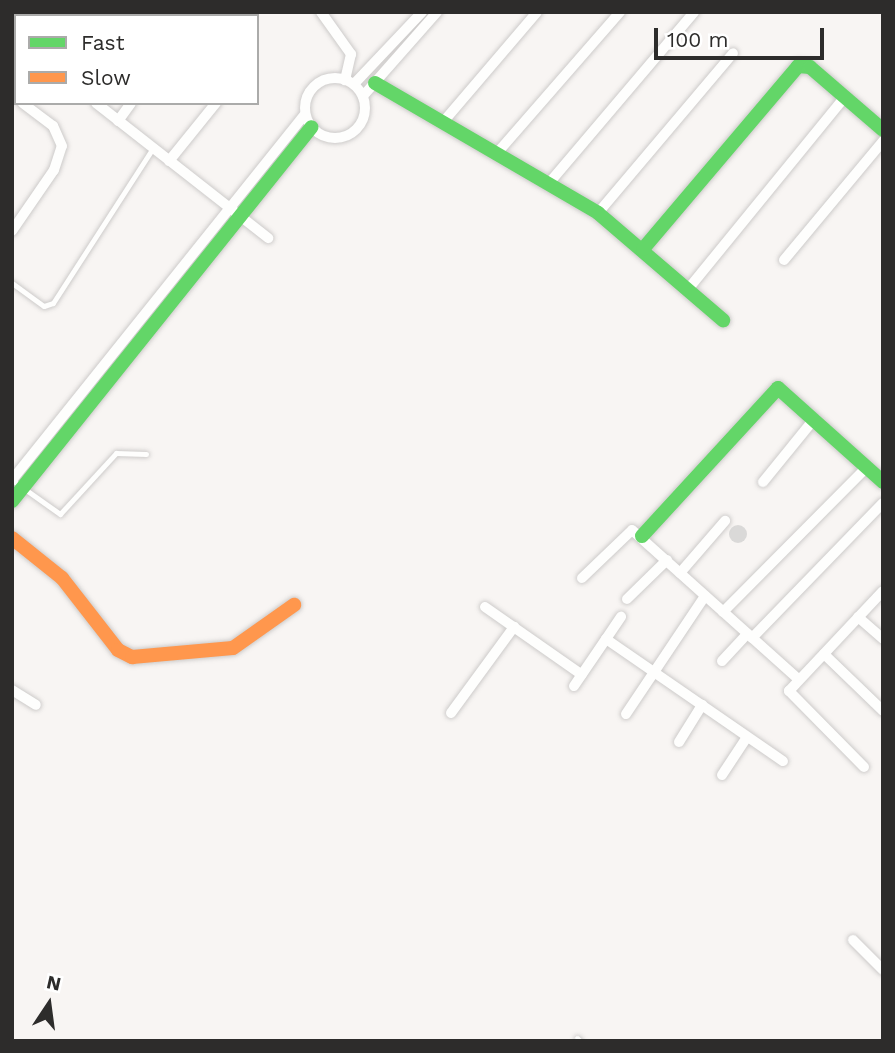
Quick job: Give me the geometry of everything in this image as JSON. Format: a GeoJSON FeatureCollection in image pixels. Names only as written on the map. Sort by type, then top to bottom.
{"type":"FeatureCollection","features":[{"type":"Feature","properties":{"kind":"street"},"geometry":{"type":"LineString","coordinates":[[321,12],[351,54],[349,82]]}},
{"type":"Feature","properties":{"kind":"street"},"geometry":{"type":"LineString","coordinates":[[349,82],[422,12]]}},
{"type":"Feature","properties":{"kind":"street"},"geometry":{"type":"LineString","coordinates":[[363,96],[438,12]]}},
{"type":"Feature","properties":{"kind":"street"},"geometry":{"type":"LineString","coordinates":[[444,121],[537,12]]}},
{"type":"Feature","properties":{"kind":"street"},"geometry":{"type":"LineString","coordinates":[[498,152],[620,12]]}},
{"type":"Feature","properties":{"kind":"street"},"geometry":{"type":"LineString","coordinates":[[550,182],[694,12]]}},
{"type":"Feature","properties":{"kind":"street"},"geometry":{"type":"LineString","coordinates":[[598,213],[733,53]]}},
{"type":"Feature","properties":{"kind":"street"},"geometry":{"type":"LineString","coordinates":[[643,248],[798,66],[810,67],[883,130]]}},
{"type":"Feature","properties":{"kind":"street"},"geometry":{"type":"LineString","coordinates":[[16,483],[240,217],[308,120],[313,87],[331,78],[349,82],[363,96],[364,115],[348,135],[330,138],[308,120]]}},
{"type":"Feature","properties":{"kind":"street"},"geometry":{"type":"LineString","coordinates":[[374,83],[550,182],[598,213],[643,248],[723,320]]}},
{"type":"Feature","properties":{"kind":"street"},"geometry":{"type":"LineString","coordinates":[[689,288],[845,97]]}},
{"type":"Feature","properties":{"kind":"street"},"geometry":{"type":"LineString","coordinates":[[12,231],[54,170],[62,146],[53,125],[26,105]]}},
{"type":"Feature","properties":{"kind":"street"},"geometry":{"type":"LineString","coordinates":[[98,105],[268,239]]}},
{"type":"Feature","properties":{"kind":"street"},"geometry":{"type":"LineString","coordinates":[[118,121],[130,105]]}},
{"type":"Feature","properties":{"kind":"street"},"geometry":{"type":"LineString","coordinates":[[169,161],[214,105]]}},
{"type":"Feature","properties":{"kind":"street"},"geometry":{"type":"LineString","coordinates":[[12,501],[16,483],[228,206],[308,120]]}},
{"type":"Feature","properties":{"kind":"street"},"geometry":{"type":"LineString","coordinates":[[784,260],[883,141]]}},
{"type":"Feature","properties":{"kind":"street"},"geometry":{"type":"LineString","coordinates":[[642,536],[775,389],[787,392],[883,482]]}},
{"type":"Feature","properties":{"kind":"street"},"geometry":{"type":"LineString","coordinates":[[763,482],[816,418]]}},
{"type":"Feature","properties":{"kind":"street"},"geometry":{"type":"LineString","coordinates":[[723,612],[867,467]]}},
{"type":"Feature","properties":{"kind":"street"},"geometry":{"type":"LineString","coordinates":[[722,661],[883,503]]}},
{"type":"Feature","properties":{"kind":"street"},"geometry":{"type":"LineString","coordinates":[[680,573],[725,521]]}},
{"type":"Feature","properties":{"kind":"street"},"geometry":{"type":"LineString","coordinates":[[582,578],[625,531],[642,536],[799,680]]}},
{"type":"Feature","properties":{"kind":"street"},"geometry":{"type":"LineString","coordinates":[[12,538],[62,578],[118,649],[132,657],[233,648],[293,605]]}},
{"type":"Feature","properties":{"kind":"street"},"geometry":{"type":"LineString","coordinates":[[627,599],[667,560]]}},
{"type":"Feature","properties":{"kind":"street"},"geometry":{"type":"LineString","coordinates":[[864,767],[789,691],[883,591]]}},
{"type":"Feature","properties":{"kind":"street"},"geometry":{"type":"LineString","coordinates":[[626,714],[705,596]]}},
{"type":"Feature","properties":{"kind":"street"},"geometry":{"type":"LineString","coordinates":[[485,607],[582,675]]}},
{"type":"Feature","properties":{"kind":"street"},"geometry":{"type":"LineString","coordinates":[[574,686],[621,617]]}},
{"type":"Feature","properties":{"kind":"street"},"geometry":{"type":"LineString","coordinates":[[858,617],[883,639]]}},
{"type":"Feature","properties":{"kind":"street"},"geometry":{"type":"LineString","coordinates":[[451,713],[514,627]]}},
{"type":"Feature","properties":{"kind":"street"},"geometry":{"type":"LineString","coordinates":[[606,639],[783,761]]}},
{"type":"Feature","properties":{"kind":"street"},"geometry":{"type":"LineString","coordinates":[[824,654],[883,711]]}},
{"type":"Feature","properties":{"kind":"street"},"geometry":{"type":"LineString","coordinates":[[14,694],[36,705]]}},
{"type":"Feature","properties":{"kind":"street"},"geometry":{"type":"LineString","coordinates":[[679,742],[702,705]]}},
{"type":"Feature","properties":{"kind":"street"},"geometry":{"type":"LineString","coordinates":[[722,775],[747,737]]}},
{"type":"Feature","properties":{"kind":"street"},"geometry":{"type":"LineString","coordinates":[[853,940],[883,970]]}},
{"type":"Feature","properties":{"kind":"lane"},"geometry":{"type":"LineString","coordinates":[[12,283],[44,306],[53,303],[153,148]]}},
{"type":"Feature","properties":{"kind":"lane"},"geometry":{"type":"LineString","coordinates":[[16,483],[52,513],[64,513],[116,453],[146,454]]}},
{"type":"Feature","properties":{"kind":"building"},"geometry":{"type":"Polygon","coordinates":[[[734,525],[742,525],[747,534],[745,541],[734,543],[729,538],[729,530],[734,525]]]}},
{"type":"Feature","properties":{"kind":"traffic: fast"},"geometry":{"type":"LineString","coordinates":[[643,249],[798,66],[810,67],[883,130]]}},
{"type":"Feature","properties":{"kind":"traffic: fast"},"geometry":{"type":"LineString","coordinates":[[375,83],[598,213],[723,320]]}},
{"type":"Feature","properties":{"kind":"traffic: fast"},"geometry":{"type":"LineString","coordinates":[[12,501],[312,127]]}},
{"type":"Feature","properties":{"kind":"traffic: fast"},"geometry":{"type":"LineString","coordinates":[[642,536],[778,388],[883,482]]}},
{"type":"Feature","properties":{"kind":"traffic: slow"},"geometry":{"type":"LineString","coordinates":[[12,538],[62,578],[118,650],[132,657],[233,648],[294,605]]}}]}
